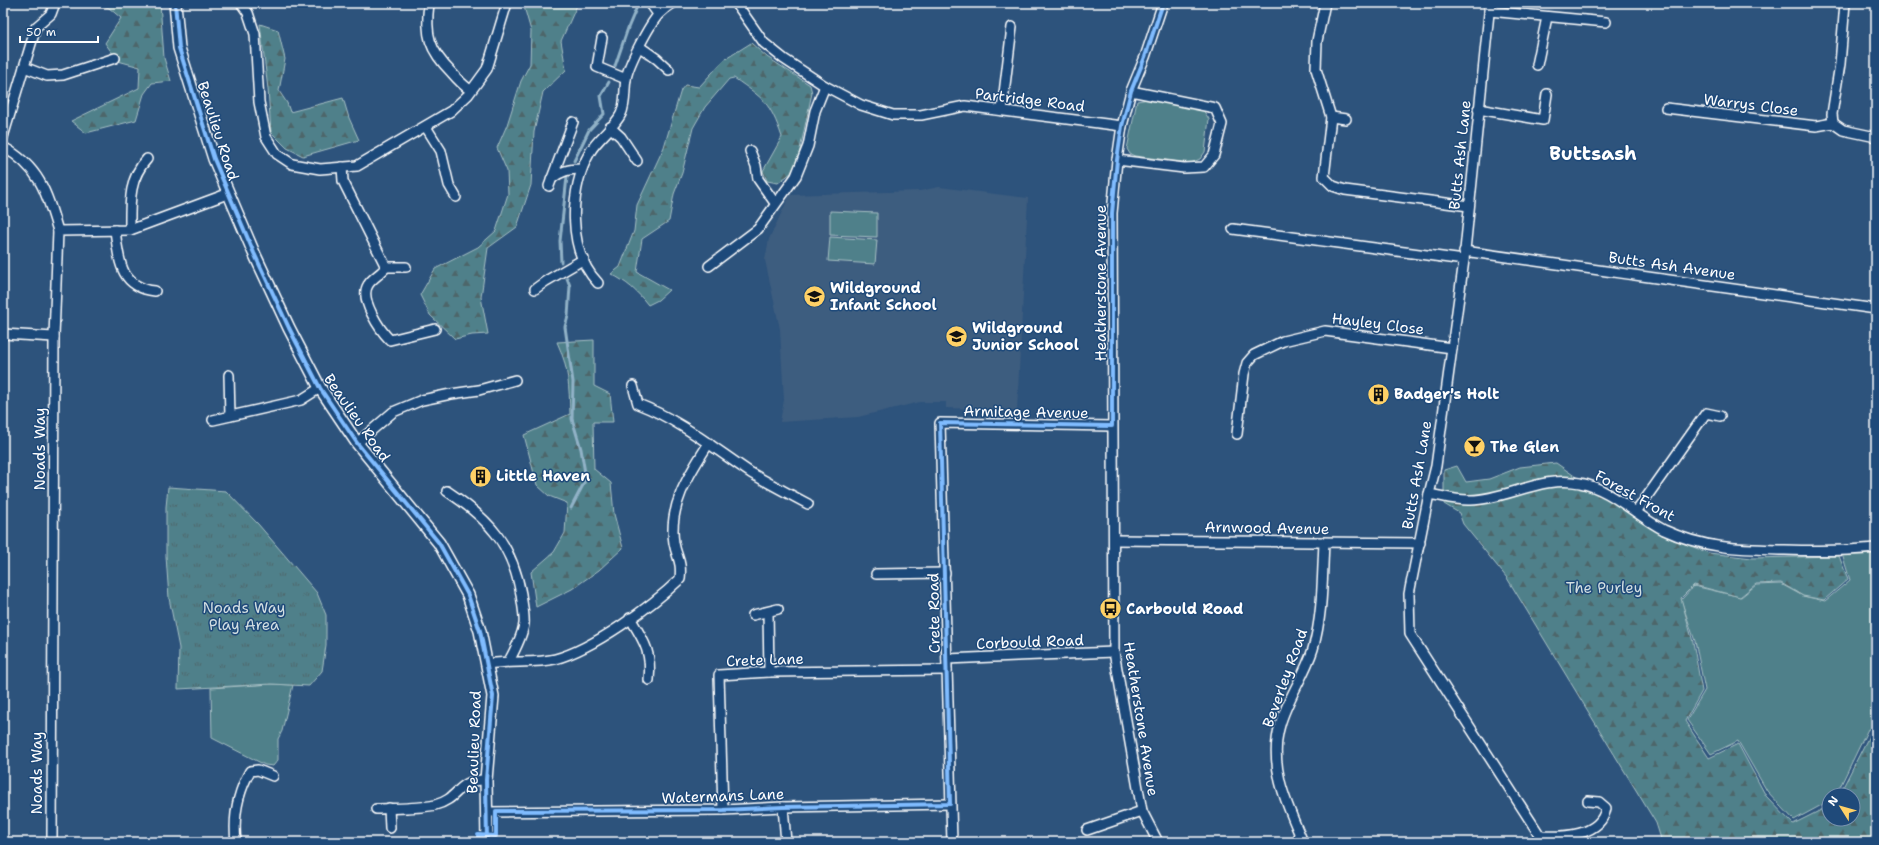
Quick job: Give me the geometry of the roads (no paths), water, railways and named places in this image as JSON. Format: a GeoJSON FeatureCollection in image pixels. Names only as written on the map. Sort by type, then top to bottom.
{"type":"FeatureCollection","features":[{"type":"Feature","properties":{"kind":"street"},"geometry":{"type":"LineString","coordinates":[[3,136],[36,27],[52,14],[55,3]]}},
{"type":"Feature","properties":{"kind":"street","name":"Beaulieu Road"},"geometry":{"type":"LineString","coordinates":[[175,3],[179,48],[214,159],[227,194],[320,388],[358,443],[439,543],[468,595],[480,631],[488,664],[493,696],[486,780],[488,812],[487,842]]}},
{"type":"Feature","properties":{"kind":"street"},"geometry":{"type":"LineString","coordinates":[[241,3],[248,13],[255,34],[259,102],[266,137],[277,154],[292,164],[320,170],[357,166],[451,111],[468,95],[470,90],[487,69],[507,3]]}},
{"type":"Feature","properties":{"kind":"street"},"geometry":{"type":"LineString","coordinates":[[429,3],[428,27],[435,55],[458,80],[470,90]]}},
{"type":"Feature","properties":{"kind":"street"},"geometry":{"type":"LineString","coordinates":[[650,3],[658,14]]}},
{"type":"Feature","properties":{"kind":"street"},"geometry":{"type":"LineString","coordinates":[[598,282],[590,274],[577,239],[575,219],[581,169],[591,150],[620,115],[626,94],[626,79],[640,47],[658,14],[673,3]]}},
{"type":"Feature","properties":{"kind":"street","name":"Partridge Road"},"geometry":{"type":"LineString","coordinates":[[736,3],[764,43],[825,86],[861,105],[893,116],[921,115],[965,106],[1122,126]]}},
{"type":"Feature","properties":{"kind":"street","name":"Heatherstone Avenue"},"geometry":{"type":"LineString","coordinates":[[1158,842],[1142,811],[1114,652],[1115,540],[1112,426],[1112,213],[1122,126],[1131,91],[1145,57],[1163,3]]}},
{"type":"Feature","properties":{"kind":"street"},"geometry":{"type":"LineString","coordinates":[[1325,3],[1317,41],[1316,69],[1331,117],[1324,177],[1333,186],[1345,190],[1469,206]]}},
{"type":"Feature","properties":{"kind":"street"},"geometry":{"type":"LineString","coordinates":[[1845,3],[1840,64],[1832,114],[1834,123],[1843,130],[1876,137]]}},
{"type":"Feature","properties":{"kind":"street"},"geometry":{"type":"LineString","coordinates":[[1490,7],[1547,17],[1606,22]]}},
{"type":"Feature","properties":{"kind":"street","name":"Butts Ash Lane"},"geometry":{"type":"LineString","coordinates":[[1490,7],[1478,109],[1464,255],[1436,466],[1409,594],[1410,634],[1542,839]]}},
{"type":"Feature","properties":{"kind":"street"},"geometry":{"type":"LineString","coordinates":[[1537,65],[1547,17]]}},
{"type":"Feature","properties":{"kind":"street"},"geometry":{"type":"LineString","coordinates":[[1002,110],[1012,27]]}},
{"type":"Feature","properties":{"kind":"street"},"geometry":{"type":"LineString","coordinates":[[602,38],[597,68],[626,79]]}},
{"type":"Feature","properties":{"kind":"street"},"geometry":{"type":"LineString","coordinates":[[640,47],[669,70]]}},
{"type":"Feature","properties":{"kind":"street"},"geometry":{"type":"LineString","coordinates":[[24,67],[47,76],[55,76],[63,75],[115,58]]}},
{"type":"Feature","properties":{"kind":"street"},"geometry":{"type":"LineString","coordinates":[[709,266],[758,229],[775,203],[796,176],[808,146],[815,111],[825,86]]}},
{"type":"Feature","properties":{"kind":"street"},"geometry":{"type":"LineString","coordinates":[[1117,160],[1184,168],[1204,167],[1214,155],[1222,124],[1215,108],[1131,91]]}},
{"type":"Feature","properties":{"kind":"street"},"geometry":{"type":"LineString","coordinates":[[1478,109],[1543,120],[1547,94]]}},
{"type":"Feature","properties":{"kind":"street","name":"Warrys Close"},"geometry":{"type":"LineString","coordinates":[[1666,108],[1816,126],[1834,123]]}},
{"type":"Feature","properties":{"kind":"street"},"geometry":{"type":"LineString","coordinates":[[1331,117],[1346,119]]}},
{"type":"Feature","properties":{"kind":"street"},"geometry":{"type":"LineString","coordinates":[[573,122],[550,182],[569,169],[581,169]]}},
{"type":"Feature","properties":{"kind":"street"},"geometry":{"type":"LineString","coordinates":[[426,127],[441,151],[449,185],[456,197]]}},
{"type":"Feature","properties":{"kind":"street"},"geometry":{"type":"LineString","coordinates":[[610,128],[621,138],[637,161]]}},
{"type":"Feature","properties":{"kind":"street","name":"Noads Way"},"geometry":{"type":"LineString","coordinates":[[3,147],[21,159],[38,177],[48,197],[58,231],[54,337],[52,842]]}},
{"type":"Feature","properties":{"kind":"street"},"geometry":{"type":"LineString","coordinates":[[750,151],[756,166],[758,179],[775,203]]}},
{"type":"Feature","properties":{"kind":"street"},"geometry":{"type":"LineString","coordinates":[[130,230],[131,188],[139,168],[147,159]]}},
{"type":"Feature","properties":{"kind":"street"},"geometry":{"type":"LineString","coordinates":[[342,167],[343,181],[386,267]]}},
{"type":"Feature","properties":{"kind":"street"},"geometry":{"type":"LineString","coordinates":[[58,231],[130,230],[227,194]]}},
{"type":"Feature","properties":{"kind":"street","name":"Butts Ash Avenue"},"geometry":{"type":"LineString","coordinates":[[1233,228],[1464,255],[1876,309]]}},
{"type":"Feature","properties":{"kind":"street"},"geometry":{"type":"LineString","coordinates":[[115,230],[121,268],[131,281],[143,290],[155,291]]}},
{"type":"Feature","properties":{"kind":"street"},"geometry":{"type":"LineString","coordinates":[[535,289],[546,280],[584,259]]}},
{"type":"Feature","properties":{"kind":"street"},"geometry":{"type":"LineString","coordinates":[[386,267],[406,267]]}},
{"type":"Feature","properties":{"kind":"street"},"geometry":{"type":"LineString","coordinates":[[386,267],[380,275],[368,284],[365,302],[387,337],[393,340],[435,329]]}},
{"type":"Feature","properties":{"kind":"street","name":"Hayley Close"},"geometry":{"type":"LineString","coordinates":[[1237,434],[1244,374],[1247,363],[1254,356],[1283,341],[1325,331],[1452,348]]}},
{"type":"Feature","properties":{"kind":"street"},"geometry":{"type":"LineString","coordinates":[[3,334],[54,337]]}},
{"type":"Feature","properties":{"kind":"street"},"geometry":{"type":"LineString","coordinates":[[229,375],[230,416]]}},
{"type":"Feature","properties":{"kind":"street"},"geometry":{"type":"LineString","coordinates":[[358,443],[394,412],[422,400],[479,390],[515,380]]}},
{"type":"Feature","properties":{"kind":"street"},"geometry":{"type":"LineString","coordinates":[[633,386],[638,404],[670,419],[709,443],[752,473],[808,504]]}},
{"type":"Feature","properties":{"kind":"street"},"geometry":{"type":"LineString","coordinates":[[213,420],[301,400],[320,388]]}},
{"type":"Feature","properties":{"kind":"street"},"geometry":{"type":"LineString","coordinates":[[1636,512],[1706,413],[1720,416]]}},
{"type":"Feature","properties":{"kind":"street","name":"Armitage Avenue"},"geometry":{"type":"LineString","coordinates":[[940,422],[1112,426]]}},
{"type":"Feature","properties":{"kind":"street","name":"Crete Road"},"geometry":{"type":"LineString","coordinates":[[940,422],[952,842]]}},
{"type":"Feature","properties":{"kind":"street"},"geometry":{"type":"LineString","coordinates":[[488,664],[509,661],[554,659],[582,649],[665,593],[680,579],[682,564],[674,543],[674,522],[678,502],[687,478],[709,443]]}},
{"type":"Feature","properties":{"kind":"street","name":"Forest Front"},"geometry":{"type":"LineString","coordinates":[[1429,494],[1470,500],[1514,492],[1541,483],[1567,481],[1592,486],[1666,530],[1718,547],[1738,550],[1840,552],[1876,548]]}},
{"type":"Feature","properties":{"kind":"street"},"geometry":{"type":"LineString","coordinates":[[447,491],[466,503],[496,532],[507,551],[518,578],[524,624],[517,645],[509,661]]}},
{"type":"Feature","properties":{"kind":"street","name":"Arnwood Avenue"},"geometry":{"type":"LineString","coordinates":[[1115,540],[1420,543]]}},
{"type":"Feature","properties":{"kind":"street","name":"Beverley Road"},"geometry":{"type":"LineString","coordinates":[[1303,842],[1282,795],[1276,755],[1280,725],[1312,651],[1321,615],[1324,543]]}},
{"type":"Feature","properties":{"kind":"street"},"geometry":{"type":"LineString","coordinates":[[876,574],[945,573]]}},
{"type":"Feature","properties":{"kind":"street"},"geometry":{"type":"LineString","coordinates":[[752,615],[778,609]]}},
{"type":"Feature","properties":{"kind":"street"},"geometry":{"type":"LineString","coordinates":[[768,612],[769,672]]}},
{"type":"Feature","properties":{"kind":"street"},"geometry":{"type":"LineString","coordinates":[[630,618],[646,645],[651,664],[649,680]]}},
{"type":"Feature","properties":{"kind":"street","name":"Corbould Road"},"geometry":{"type":"LineString","coordinates":[[947,659],[1114,652]]}},
{"type":"Feature","properties":{"kind":"street","name":"Crete Lane"},"geometry":{"type":"LineString","coordinates":[[723,810],[719,675],[769,672],[947,670]]}},
{"type":"Feature","properties":{"kind":"street"},"geometry":{"type":"LineString","coordinates":[[236,842],[235,810],[244,782],[250,771],[258,770],[272,776]]}},
{"type":"Feature","properties":{"kind":"street"},"geometry":{"type":"LineString","coordinates":[[376,809],[436,805],[455,794],[466,783],[475,779],[486,780]]}},
{"type":"Feature","properties":{"kind":"street"},"geometry":{"type":"LineString","coordinates":[[1542,839],[1564,837],[1580,833],[1595,826],[1604,817],[1606,808],[1599,802],[1588,800]]}},
{"type":"Feature","properties":{"kind":"street","name":"Watermans Lane"},"geometry":{"type":"LineString","coordinates":[[488,812],[723,810],[783,807],[950,804]]}},
{"type":"Feature","properties":{"kind":"street"},"geometry":{"type":"LineString","coordinates":[[783,807],[786,842]]}},
{"type":"Feature","properties":{"kind":"street"},"geometry":{"type":"LineString","coordinates":[[389,808],[390,828]]}},
{"type":"Feature","properties":{"kind":"street"},"geometry":{"type":"LineString","coordinates":[[1087,830],[1142,811]]}},
{"type":"Feature","properties":{"kind":"waterway"},"geometry":{"type":"LineString","coordinates":[[615,66],[636,9]]}},
{"type":"Feature","properties":{"kind":"waterway"},"geometry":{"type":"LineString","coordinates":[[574,161],[589,130],[604,114],[601,96],[609,82]]}},
{"type":"Feature","properties":{"kind":"waterway"},"geometry":{"type":"LineString","coordinates":[[561,262],[560,241],[567,177]]}},
{"type":"Feature","properties":{"kind":"waterway"},"geometry":{"type":"LineString","coordinates":[[567,278],[570,286],[568,316],[565,327],[573,382],[572,419],[581,449],[585,473],[584,483],[571,508]]}},
{"type":"Feature","properties":{"kind":"place","name":"Wildground Infant School"},"geometry":{"type":"Point","coordinates":[814,297]}},
{"type":"Feature","properties":{"kind":"place","name":"Wildground Junior School"},"geometry":{"type":"Point","coordinates":[957,337]}},
{"type":"Feature","properties":{"kind":"place","name":"Badger's Holt"},"geometry":{"type":"Point","coordinates":[1379,394]}},
{"type":"Feature","properties":{"kind":"place","name":"The Glen"},"geometry":{"type":"Point","coordinates":[1474,447]}},
{"type":"Feature","properties":{"kind":"place","name":"Little Haven"},"geometry":{"type":"Point","coordinates":[481,476]}},
{"type":"Feature","properties":{"kind":"place","name":"Carbould Road"},"geometry":{"type":"Point","coordinates":[1110,609]}},
{"type":"Feature","properties":{"kind":"district","name":"Buttsash"},"geometry":{"type":"Point","coordinates":[1593,153]}},
{"type":"Feature","properties":{"kind":"park label","name":"The Purley"},"geometry":{"type":"Point","coordinates":[1604,588]}},
{"type":"Feature","properties":{"kind":"park label","name":"Noads Way Play Area"},"geometry":{"type":"Point","coordinates":[244,616]}}]}
